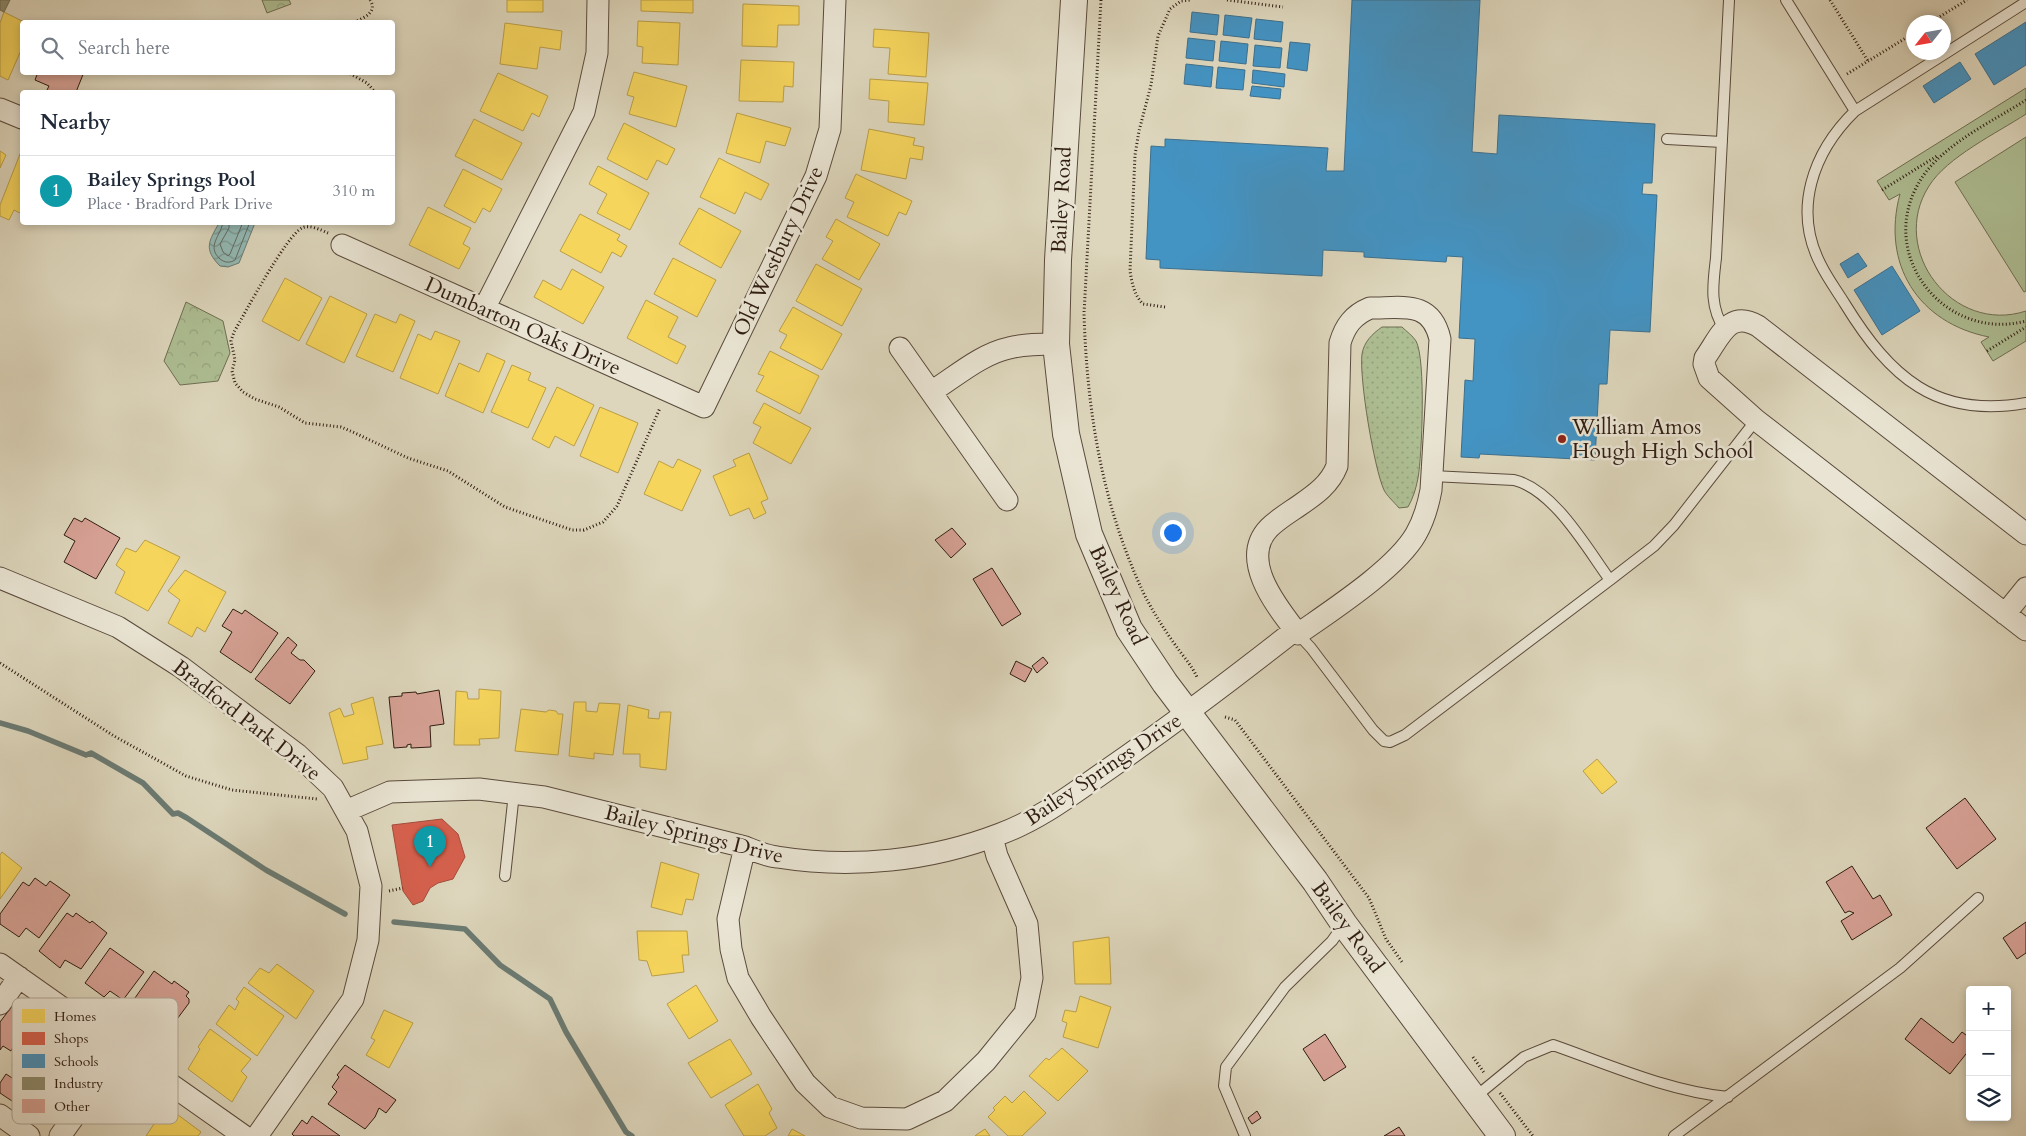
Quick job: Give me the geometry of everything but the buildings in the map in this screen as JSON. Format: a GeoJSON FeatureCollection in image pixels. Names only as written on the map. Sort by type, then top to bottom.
{"type":"FeatureCollection","features":[{"type":"Feature","properties":{"kind":"street"},"geometry":{"type":"LineString","coordinates":[[484,309],[584,112],[597,53],[598,0]]}},
{"type":"Feature","properties":{"kind":"street","name":"Old Westbury Drive"},"geometry":{"type":"LineString","coordinates":[[704,407],[816,176],[830,129],[835,0]]}},
{"type":"Feature","properties":{"kind":"street","name":"Bailey Road"},"geometry":{"type":"LineString","coordinates":[[1074,0],[1058,260],[1056,344],[1066,434],[1089,534],[1129,629],[1166,683],[1315,881],[1344,924],[1483,1091],[1501,1136]]}},
{"type":"Feature","properties":{"kind":"street"},"geometry":{"type":"LineString","coordinates":[[0,109],[20,117]]}},
{"type":"Feature","properties":{"kind":"street","name":"Dumbarton Oaks Drive"},"geometry":{"type":"LineString","coordinates":[[339,240],[484,309],[704,407]]}},
{"type":"Feature","properties":{"kind":"street","name":"Bailey Springs Drive"},"geometry":{"type":"LineString","coordinates":[[346,811],[390,792],[479,789],[544,796],[744,847],[776,857],[842,863],[897,861],[942,852],[992,837],[1044,814],[1365,585],[1398,556],[1416,536],[1426,514],[1431,490],[1440,339],[1438,328],[1431,317],[1423,311],[1410,308],[1370,308],[1362,311],[1351,320],[1344,330],[1340,344],[1337,466],[1334,476],[1314,496],[1268,529],[1263,538],[1258,560],[1260,573],[1272,597],[1297,632]]}},
{"type":"Feature","properties":{"kind":"street"},"geometry":{"type":"LineString","coordinates":[[2026,534],[1758,326],[1742,319],[1730,324],[1705,358],[1706,372],[1716,386],[1756,420],[2026,630]]}},
{"type":"Feature","properties":{"kind":"street"},"geometry":{"type":"LineString","coordinates":[[931,392],[980,361],[1007,348],[1056,344]]}},
{"type":"Feature","properties":{"kind":"street"},"geometry":{"type":"LineString","coordinates":[[900,348],[1007,500]]}},
{"type":"Feature","properties":{"kind":"street","name":"Bradford Park Drive"},"geometry":{"type":"LineString","coordinates":[[0,578],[100,619],[131,635],[181,667],[291,750],[335,791],[357,831],[371,886],[368,940],[353,1000],[257,1136]]}},
{"type":"Feature","properties":{"kind":"street"},"geometry":{"type":"LineString","coordinates":[[2006,614],[2026,588]]}},
{"type":"Feature","properties":{"kind":"street"},"geometry":{"type":"LineString","coordinates":[[744,847],[728,919],[731,949],[738,978],[761,1017],[805,1083],[830,1107],[861,1118],[907,1119],[945,1101],[986,1061],[1025,1013],[1032,978],[1027,924],[997,856],[992,837]]}},
{"type":"Feature","properties":{"kind":"street"},"geometry":{"type":"LineString","coordinates":[[0,964],[49,998]]}},
{"type":"Feature","properties":{"kind":"street"},"geometry":{"type":"LineString","coordinates":[[0,1004],[19,977]]}},
{"type":"Feature","properties":{"kind":"street"},"geometry":{"type":"LineString","coordinates":[[178,1089],[244,1136]]}},
{"type":"Feature","properties":{"kind":"street"},"geometry":{"type":"LineString","coordinates":[[0,1115],[12,1124]]}},
{"type":"Feature","properties":{"kind":"street"},"geometry":{"type":"LineString","coordinates":[[12,1124],[29,1136]]}},
{"type":"Feature","properties":{"kind":"street"},"geometry":{"type":"LineString","coordinates":[[60,1136],[69,1124]]}},
{"type":"Feature","properties":{"kind":"lane"},"geometry":{"type":"LineString","coordinates":[[1725,330],[1716,313],[1712,292],[1716,258],[1729,0]]}},
{"type":"Feature","properties":{"kind":"lane"},"geometry":{"type":"LineString","coordinates":[[1786,0],[1855,111]]}},
{"type":"Feature","properties":{"kind":"lane"},"geometry":{"type":"LineString","coordinates":[[2026,2],[1855,111],[1838,128],[1828,142],[1813,172],[1808,210],[1814,249],[1821,265],[1870,341],[1899,374],[1914,385],[1955,402],[1976,407],[2026,403]]}},
{"type":"Feature","properties":{"kind":"lane"},"geometry":{"type":"LineString","coordinates":[[1667,139],[1722,142]]}},
{"type":"Feature","properties":{"kind":"lane"},"geometry":{"type":"LineString","coordinates":[[1297,632],[1373,730],[1384,741],[1397,740],[1654,546],[1674,525],[1756,420]]}},
{"type":"Feature","properties":{"kind":"lane"},"geometry":{"type":"LineString","coordinates":[[1432,476],[1514,480],[1526,484],[1556,508],[1610,580]]}},
{"type":"Feature","properties":{"kind":"lane"},"geometry":{"type":"LineString","coordinates":[[505,876],[514,793]]}},
{"type":"Feature","properties":{"kind":"lane"},"geometry":{"type":"LineString","coordinates":[[1674,1136],[1900,968],[1978,898]]}},
{"type":"Feature","properties":{"kind":"lane"},"geometry":{"type":"LineString","coordinates":[[1245,1136],[1224,1086],[1226,1067],[1285,988],[1332,941],[1344,924]]}},
{"type":"Feature","properties":{"kind":"lane"},"geometry":{"type":"LineString","coordinates":[[1483,1091],[1524,1057],[1554,1045],[1661,1082],[1702,1094],[1728,1097]]}},
{"type":"Feature","properties":{"kind":"path"},"geometry":{"type":"LineString","coordinates":[[359,20],[372,10],[373,6],[370,0]]}},
{"type":"Feature","properties":{"kind":"path"},"geometry":{"type":"LineString","coordinates":[[1100,0],[1084,314],[1085,356],[1092,419],[1104,483],[1115,522],[1132,567],[1160,623],[1197,677]]}},
{"type":"Feature","properties":{"kind":"path"},"geometry":{"type":"LineString","coordinates":[[1165,307],[1143,304],[1132,284],[1130,271],[1133,182],[1139,131],[1151,85],[1158,36],[1170,9],[1181,1],[1190,0]]}},
{"type":"Feature","properties":{"kind":"path"},"geometry":{"type":"LineString","coordinates":[[1227,0],[1283,7]]}},
{"type":"Feature","properties":{"kind":"path"},"geometry":{"type":"LineString","coordinates":[[1830,0],[1868,62]]}},
{"type":"Feature","properties":{"kind":"path"},"geometry":{"type":"LineString","coordinates":[[1942,15],[1967,0]]}},
{"type":"Feature","properties":{"kind":"path"},"geometry":{"type":"LineString","coordinates":[[1836,80],[1906,38]]}},
{"type":"Feature","properties":{"kind":"path"},"geometry":{"type":"LineString","coordinates":[[352,75],[367,83],[373,90]]}},
{"type":"Feature","properties":{"kind":"path"},"geometry":{"type":"LineString","coordinates":[[1882,190],[2026,100]]}},
{"type":"Feature","properties":{"kind":"path"},"geometry":{"type":"LineString","coordinates":[[1950,148],[1936,158],[1926,170],[1916,186],[1909,205],[1906,224],[1907,244],[1920,281],[1945,307],[1962,316],[1979,322],[2015,323],[2026,321]]}},
{"type":"Feature","properties":{"kind":"path"},"geometry":{"type":"LineString","coordinates":[[339,240],[308,226],[302,227],[281,253],[234,332],[231,341],[235,360],[232,371],[235,384],[242,392],[255,399],[280,407],[305,423],[341,427],[408,458],[448,471],[505,507],[554,525],[572,530],[584,530],[603,522],[617,506],[659,409],[674,393]]}},
{"type":"Feature","properties":{"kind":"path"},"geometry":{"type":"LineString","coordinates":[[1987,351],[2026,327]]}},
{"type":"Feature","properties":{"kind":"path"},"geometry":{"type":"LineString","coordinates":[[0,664],[114,736],[186,776],[232,790],[321,800],[335,791]]}},
{"type":"Feature","properties":{"kind":"path"},"geometry":{"type":"LineString","coordinates":[[1225,716],[1235,720],[1369,898],[1386,939],[1404,965]]}},
{"type":"Feature","properties":{"kind":"path"},"geometry":{"type":"LineString","coordinates":[[386,891],[403,888]]}},
{"type":"Feature","properties":{"kind":"path"},"geometry":{"type":"LineString","coordinates":[[1469,1052],[1483,1091],[1532,1136]]}},
{"type":"Feature","properties":{"kind":"green space"},"geometry":{"type":"Polygon","coordinates":[[[262,0],[289,0],[291,4],[267,13],[262,0]]]}},
{"type":"Feature","properties":{"kind":"green space"},"geometry":{"type":"Polygon","coordinates":[[[2026,88],[2026,114],[1973,146],[1948,165],[1929,186],[1918,211],[1917,236],[1922,260],[1935,282],[1952,299],[1974,311],[1999,315],[2026,311],[2026,341],[1993,361],[1981,342],[1989,337],[1964,330],[1942,319],[1925,304],[1911,286],[1901,266],[1896,244],[1895,220],[1900,194],[1889,200],[1877,181],[2026,88]]]}},
{"type":"Feature","properties":{"kind":"green space"},"geometry":{"type":"Polygon","coordinates":[[[2026,137],[2026,291],[2024,292],[1955,182],[2026,137]]]}},
{"type":"Feature","properties":{"kind":"green space"},"geometry":{"type":"Polygon","coordinates":[[[186,302],[223,321],[230,353],[218,381],[180,385],[164,361],[186,302]]]}},
{"type":"Feature","properties":{"kind":"green space"},"geometry":{"type":"Polygon","coordinates":[[[1382,327],[1402,327],[1415,339],[1419,351],[1422,386],[1421,450],[1417,482],[1408,507],[1399,508],[1384,490],[1376,463],[1365,402],[1362,354],[1369,339],[1382,327]]]}},
{"type":"Feature","properties":{"kind":"water"},"geometry":{"type":"Polygon","coordinates":[[[218,225],[254,225],[239,263],[228,267],[220,266],[211,255],[209,245],[218,225]]]}},
{"type":"Feature","properties":{"kind":"waterway"},"geometry":{"type":"LineString","coordinates":[[0,723],[28,731],[86,755],[91,753],[143,783],[173,814],[178,813],[187,818],[266,870],[345,914]]}},
{"type":"Feature","properties":{"kind":"waterway"},"geometry":{"type":"LineString","coordinates":[[394,922],[465,929],[500,965],[550,999],[566,1032],[626,1132],[632,1136]]}},
{"type":"Feature","properties":{"kind":"place","name":"William Amos Hough High School"},"geometry":{"type":"Point","coordinates":[1562,439]}},
{"type":"Feature","properties":{"kind":"place","name":"Bailey Springs Pool"},"geometry":{"type":"Point","coordinates":[430,867]}}]}
